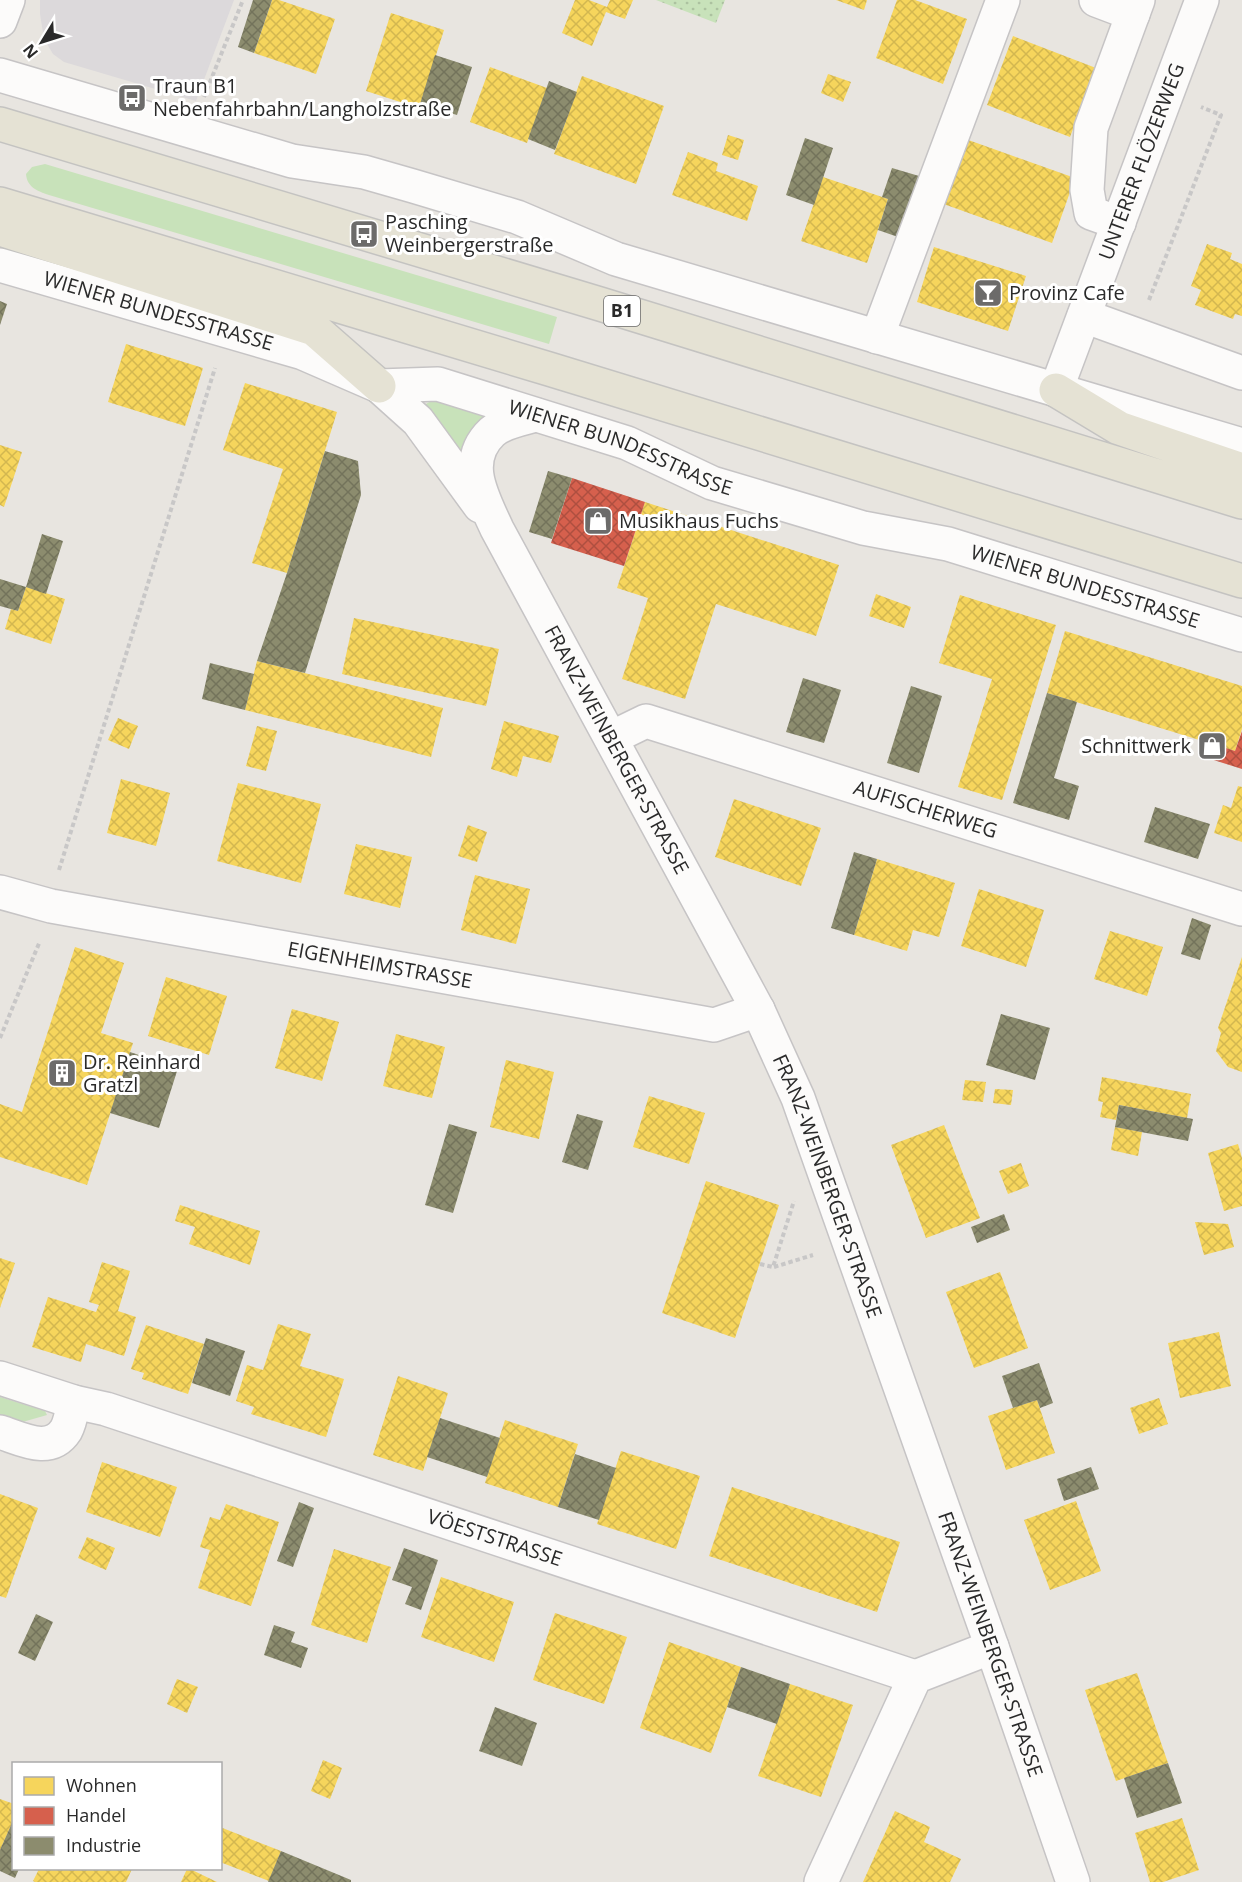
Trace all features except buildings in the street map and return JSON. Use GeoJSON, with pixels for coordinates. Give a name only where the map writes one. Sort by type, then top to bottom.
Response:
{"type":"FeatureCollection","features":[{"type":"Feature","properties":{"kind":"main road","name":"B1"},"geometry":{"type":"LineString","coordinates":[[0,124],[600,304],[1242,502]]}},
{"type":"Feature","properties":{"kind":"main road"},"geometry":{"type":"LineString","coordinates":[[0,204],[1242,581]]}},
{"type":"Feature","properties":{"kind":"main road"},"geometry":{"type":"LineString","coordinates":[[0,229],[314,329],[379,386]]}},
{"type":"Feature","properties":{"kind":"main road"},"geometry":{"type":"LineString","coordinates":[[1056,390],[1119,428],[1242,470]]}},
{"type":"Feature","properties":{"kind":"street"},"geometry":{"type":"LineString","coordinates":[[0,21],[8,0]]}},
{"type":"Feature","properties":{"kind":"street"},"geometry":{"type":"LineString","coordinates":[[877,337],[1003,0]]}},
{"type":"Feature","properties":{"kind":"street"},"geometry":{"type":"LineString","coordinates":[[1096,0],[1135,7],[1091,128],[1087,190],[1091,213],[1119,223]]}},
{"type":"Feature","properties":{"kind":"street","name":"UNTERER FLÖZERWEG"},"geometry":{"type":"LineString","coordinates":[[1056,390],[1202,0]]}},
{"type":"Feature","properties":{"kind":"street"},"geometry":{"type":"LineString","coordinates":[[0,75],[292,161],[364,172],[413,186],[517,217],[616,259],[1242,445]]}},
{"type":"Feature","properties":{"kind":"street","name":"WIENER BUNDESSTRASSE"},"geometry":{"type":"LineString","coordinates":[[0,266],[303,353],[379,386],[438,384],[627,443],[712,483],[863,528],[948,544],[1242,634]]}},
{"type":"Feature","properties":{"kind":"street"},"geometry":{"type":"LineString","coordinates":[[1084,316],[1242,373]]}},
{"type":"Feature","properties":{"kind":"street","name":"FRANZ-WEINBERGER-STRASSE"},"geometry":{"type":"LineString","coordinates":[[379,386],[418,421],[496,529]]}},
{"type":"Feature","properties":{"kind":"street","name":"FRANZ-WEINBERGER-STRASSE"},"geometry":{"type":"LineString","coordinates":[[536,415],[509,423],[492,432],[479,451],[476,470],[479,487],[496,529],[758,1010],[798,1098],[1073,1882]]}},
{"type":"Feature","properties":{"kind":"street","name":"AUFISCHERWEG"},"geometry":{"type":"LineString","coordinates":[[611,738],[646,721],[1242,909]]}},
{"type":"Feature","properties":{"kind":"street","name":"EIGENHEIMSTRASSE"},"geometry":{"type":"LineString","coordinates":[[0,892],[51,906],[714,1025],[758,1010]]}},
{"type":"Feature","properties":{"kind":"street","name":"VÖESTSTRASSE"},"geometry":{"type":"LineString","coordinates":[[0,1378],[74,1402],[106,1409],[915,1677]]}},
{"type":"Feature","properties":{"kind":"street"},"geometry":{"type":"LineString","coordinates":[[0,1432],[42,1445],[57,1441],[67,1429],[74,1402]]}},
{"type":"Feature","properties":{"kind":"street"},"geometry":{"type":"LineString","coordinates":[[821,1882],[915,1677],[992,1647]]}},
{"type":"Feature","properties":{"kind":"path"},"geometry":{"type":"LineString","coordinates":[[203,98],[243,0]]}},
{"type":"Feature","properties":{"kind":"path"},"geometry":{"type":"LineString","coordinates":[[1136,334],[1221,115],[1192,104]]}},
{"type":"Feature","properties":{"kind":"path"},"geometry":{"type":"LineString","coordinates":[[0,1038],[46,927],[56,880],[216,366]]}},
{"type":"Feature","properties":{"kind":"path"},"geometry":{"type":"LineString","coordinates":[[773,1268],[794,1200]]}},
{"type":"Feature","properties":{"kind":"path"},"geometry":{"type":"LineString","coordinates":[[760,1263],[773,1268],[818,1253]]}},
{"type":"Feature","properties":{"kind":"shaded area"},"geometry":{"type":"Polygon","coordinates":[[[40,0],[234,0],[196,101],[64,62],[53,54],[44,39],[40,0]]]}},
{"type":"Feature","properties":{"kind":"green space"},"geometry":{"type":"Polygon","coordinates":[[[656,0],[725,0],[716,23],[656,0]]]}},
{"type":"Feature","properties":{"kind":"green space"},"geometry":{"type":"Polygon","coordinates":[[[45,164],[557,317],[549,344],[45,193],[37,190],[28,182],[26,174],[32,167],[45,164]]]}},
{"type":"Feature","properties":{"kind":"green space"},"geometry":{"type":"Polygon","coordinates":[[[436,398],[497,414],[463,457],[424,411],[426,404],[436,398]]]}},
{"type":"Feature","properties":{"kind":"green space"},"geometry":{"type":"Polygon","coordinates":[[[0,1397],[45,1411],[47,1415],[19,1423],[0,1417],[0,1397]]]}},
{"type":"Feature","properties":{"kind":"place","name":"Traun B1 Nebenfahrbahn/Langholzstraße"},"geometry":{"type":"Point","coordinates":[132,98]}},
{"type":"Feature","properties":{"kind":"place","name":"Pasching Weinbergerstraße"},"geometry":{"type":"Point","coordinates":[364,234]}},
{"type":"Feature","properties":{"kind":"place","name":"Provinz Cafe"},"geometry":{"type":"Point","coordinates":[988,293]}},
{"type":"Feature","properties":{"kind":"place","name":"Musikhaus Fuchs"},"geometry":{"type":"Point","coordinates":[598,521]}},
{"type":"Feature","properties":{"kind":"place","name":"Schnittwerk"},"geometry":{"type":"Point","coordinates":[1212,746]}},
{"type":"Feature","properties":{"kind":"place","name":"Dr. Reinhard Gratzl"},"geometry":{"type":"Point","coordinates":[62,1073]}}]}
